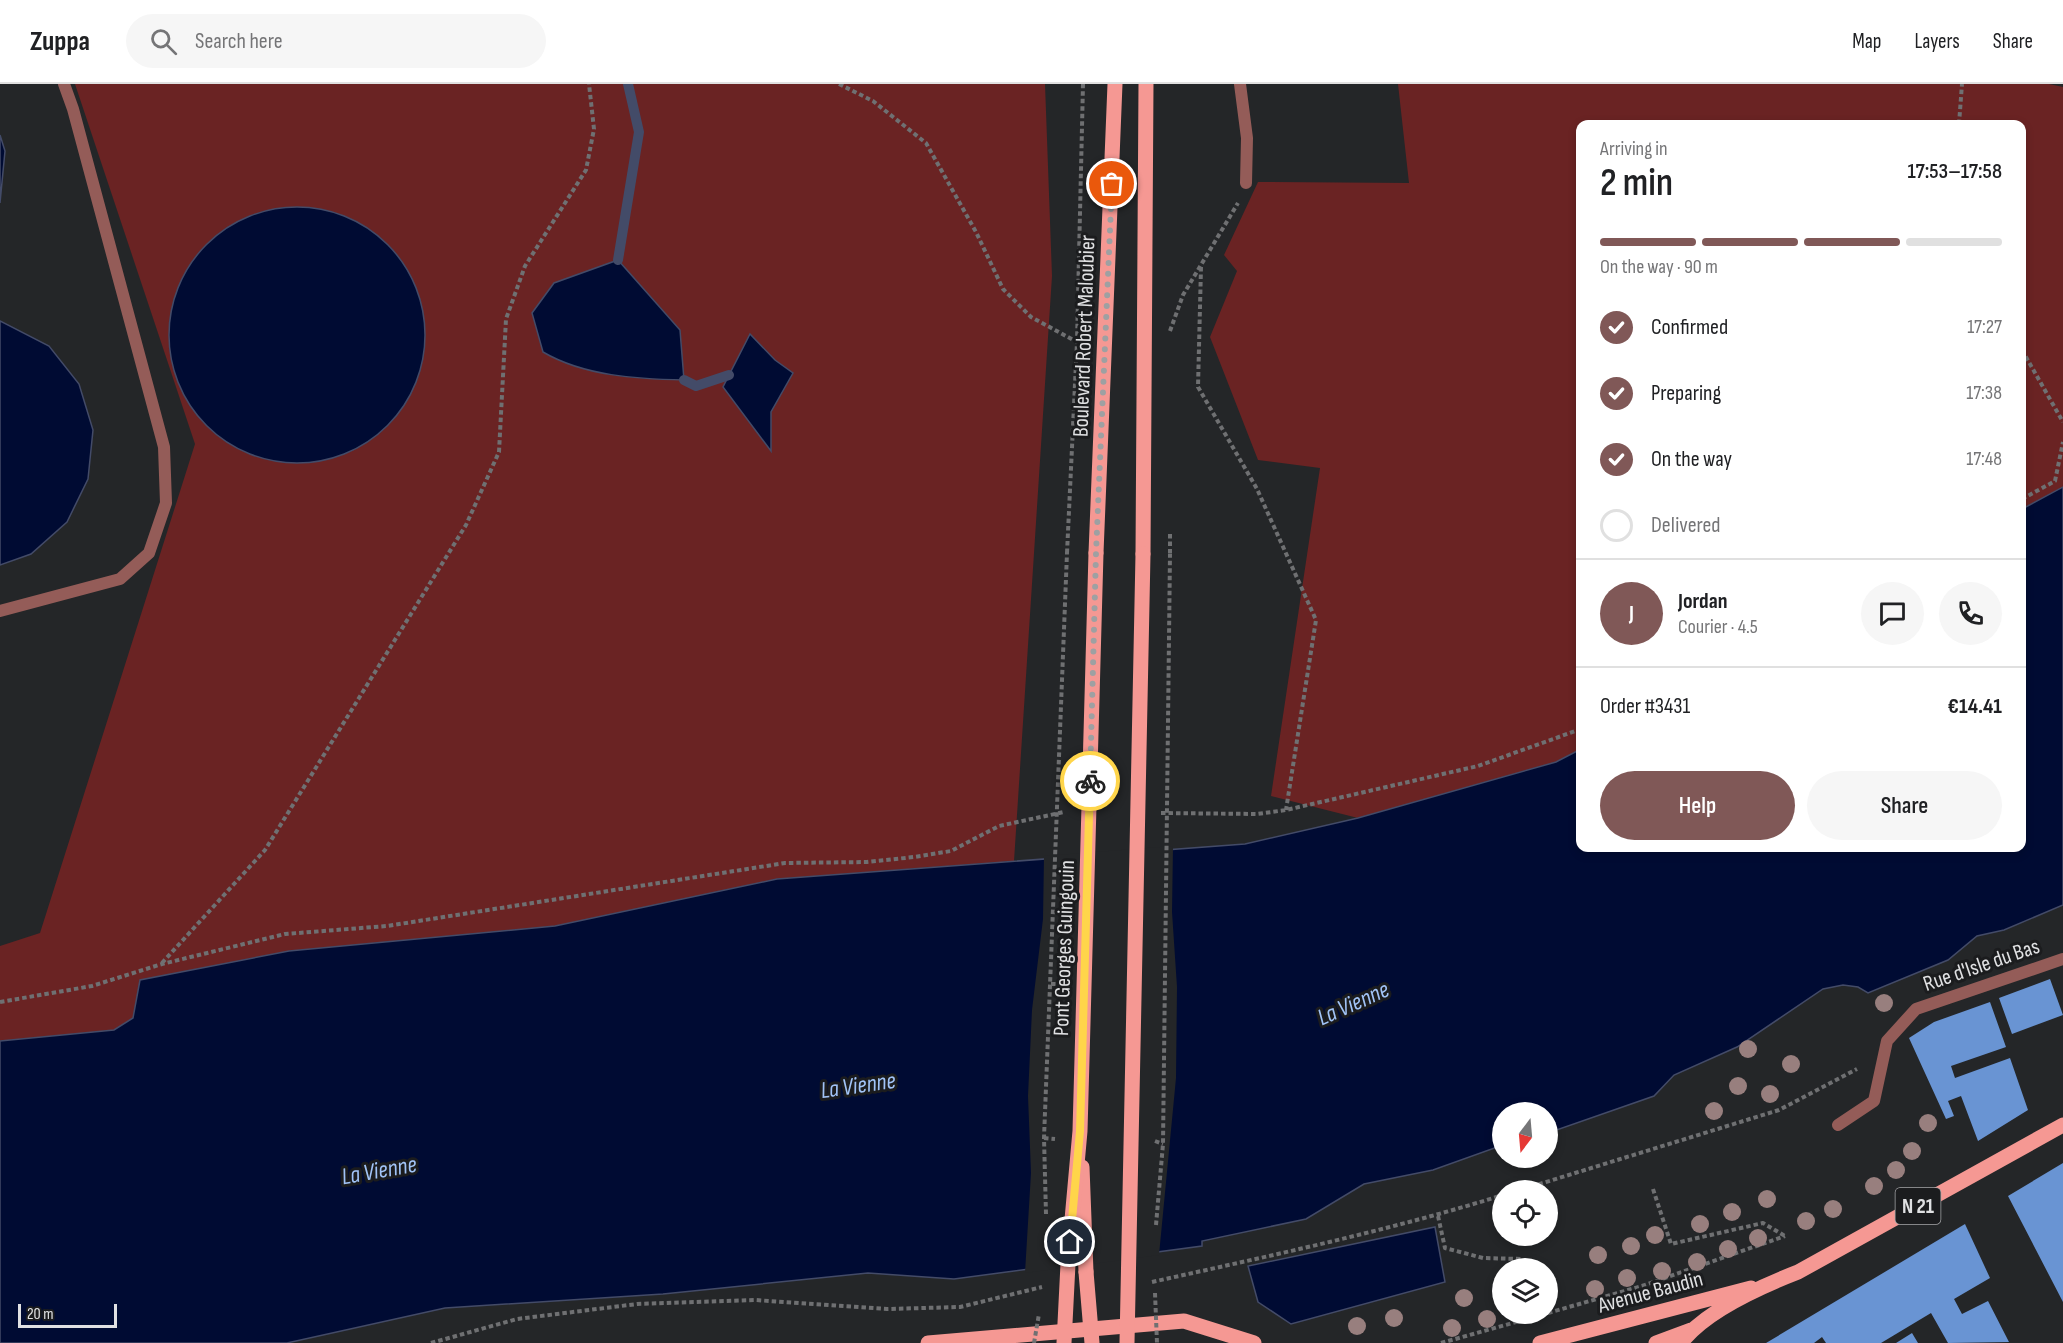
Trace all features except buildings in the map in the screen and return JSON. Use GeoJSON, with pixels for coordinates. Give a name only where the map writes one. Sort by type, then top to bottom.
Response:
{"type":"FeatureCollection","features":[{"type":"Feature","properties":{"kind":"main road","name":"Boulevard Robert Maloubier"},"geometry":{"type":"LineString","coordinates":[[1096,553],[1115,84]]}},
{"type":"Feature","properties":{"kind":"main road"},"geometry":{"type":"LineString","coordinates":[[1127,1343],[1143,554],[1146,84]]}},
{"type":"Feature","properties":{"kind":"main road","name":"Pont Georges Guingouin"},"geometry":{"type":"LineString","coordinates":[[1064,1343],[1068,1264],[1080,1131],[1096,553]]}},
{"type":"Feature","properties":{"kind":"main road","name":"N 21"},"geometry":{"type":"LineString","coordinates":[[1656,1343],[1686,1337],[1771,1283],[1840,1249],[2063,1125]]}},
{"type":"Feature","properties":{"kind":"main road"},"geometry":{"type":"LineString","coordinates":[[1080,1131],[1085,1262],[1092,1343]]}},
{"type":"Feature","properties":{"kind":"main road","name":"Avenue Baudin"},"geometry":{"type":"LineString","coordinates":[[1540,1343],[1771,1283]]}},
{"type":"Feature","properties":{"kind":"main road"},"geometry":{"type":"LineString","coordinates":[[928,1343],[1184,1321],[1254,1343]]}},
{"type":"Feature","properties":{"kind":"lane"},"geometry":{"type":"LineString","coordinates":[[0,611],[120,579],[149,553],[166,503],[164,447],[74,109],[64,84]]}},
{"type":"Feature","properties":{"kind":"lane"},"geometry":{"type":"LineString","coordinates":[[1240,84],[1247,138],[1246,183]]}},
{"type":"Feature","properties":{"kind":"lane","name":"Rue d'Isle du Bas"},"geometry":{"type":"LineString","coordinates":[[1838,1125],[1874,1101],[1887,1041],[1916,1009],[2063,959]]}},
{"type":"Feature","properties":{"kind":"path"},"geometry":{"type":"LineString","coordinates":[[162,964],[265,850],[466,525],[499,452],[506,319],[525,266],[586,170],[594,129],[589,84]]}},
{"type":"Feature","properties":{"kind":"path"},"geometry":{"type":"LineString","coordinates":[[839,84],[873,101],[926,143],[976,232],[1003,289],[1031,317],[1077,342]]}},
{"type":"Feature","properties":{"kind":"path"},"geometry":{"type":"LineString","coordinates":[[1046,1220],[1044,1137],[1077,342],[1083,84]]}},
{"type":"Feature","properties":{"kind":"path"},"geometry":{"type":"LineString","coordinates":[[1959,120],[1962,84]]}},
{"type":"Feature","properties":{"kind":"path"},"geometry":{"type":"LineString","coordinates":[[1169,335],[1183,295],[1231,219],[1246,183]]}},
{"type":"Feature","properties":{"kind":"path"},"geometry":{"type":"LineString","coordinates":[[1201,267],[1198,387],[1257,489],[1316,620],[1286,810]]}},
{"type":"Feature","properties":{"kind":"path"},"geometry":{"type":"LineString","coordinates":[[2026,357],[2063,422]]}},
{"type":"Feature","properties":{"kind":"path"},"geometry":{"type":"LineString","coordinates":[[2055,481],[2063,442]]}},
{"type":"Feature","properties":{"kind":"path"},"geometry":{"type":"LineString","coordinates":[[2026,497],[2063,476]]}},
{"type":"Feature","properties":{"kind":"path"},"geometry":{"type":"LineString","coordinates":[[1156,1235],[1163,1144],[1170,531]]}},
{"type":"Feature","properties":{"kind":"path"},"geometry":{"type":"LineString","coordinates":[[1159,813],[1257,814],[1286,810],[1478,766],[1576,731]]}},
{"type":"Feature","properties":{"kind":"path"},"geometry":{"type":"LineString","coordinates":[[0,1002],[92,986],[162,964],[285,934],[387,926],[785,863],[867,862],[951,851],[999,826],[1071,811]]}},
{"type":"Feature","properties":{"kind":"path"},"geometry":{"type":"LineString","coordinates":[[1051,984],[1060,985]]}},
{"type":"Feature","properties":{"kind":"path"},"geometry":{"type":"LineString","coordinates":[[1553,1180],[1779,1110],[1884,1054]]}},
{"type":"Feature","properties":{"kind":"path"},"geometry":{"type":"LineString","coordinates":[[1044,1137],[1055,1137]]}},
{"type":"Feature","properties":{"kind":"path"},"geometry":{"type":"LineString","coordinates":[[1558,1310],[1642,1286],[1785,1236],[1763,1224],[1671,1244],[1653,1188]]}},
{"type":"Feature","properties":{"kind":"path"},"geometry":{"type":"LineString","coordinates":[[1148,1283],[1438,1216],[1492,1199]]}},
{"type":"Feature","properties":{"kind":"path"},"geometry":{"type":"LineString","coordinates":[[1438,1216],[1445,1248],[1492,1258]]}},
{"type":"Feature","properties":{"kind":"path"},"geometry":{"type":"LineString","coordinates":[[431,1343],[517,1319],[637,1304],[755,1300],[887,1309],[960,1308],[1045,1288],[1045,1279]]}},
{"type":"Feature","properties":{"kind":"path"},"geometry":{"type":"LineString","coordinates":[[1154,1279],[1157,1343]]}},
{"type":"Feature","properties":{"kind":"path"},"geometry":{"type":"LineString","coordinates":[[1034,1343],[1039,1311]]}},
{"type":"Feature","properties":{"kind":"path"},"geometry":{"type":"LineString","coordinates":[[1441,1343],[1508,1324]]}},
{"type":"Feature","properties":{"kind":"shaded area"},"geometry":{"type":"Polygon","coordinates":[[[75,84],[1045,84],[1052,276],[1014,861],[777,879],[555,926],[140,980],[133,1018],[114,1030],[0,1041],[0,946],[40,933],[195,444],[75,84]]]}},
{"type":"Feature","properties":{"kind":"shaded area"},"geometry":{"type":"Polygon","coordinates":[[[1398,84],[2049,84],[2063,87],[2063,487],[2026,507],[2026,120],[1576,120],[1576,752],[1556,762],[1358,818],[1271,796],[1320,468],[1258,460],[1210,337],[1237,271],[1224,255],[1258,182],[1409,183],[1398,84]]]}},
{"type":"Feature","properties":{"kind":"water"},"geometry":{"type":"Polygon","coordinates":[[[0,135],[5,151],[0,203],[0,135]]]}},
{"type":"Feature","properties":{"kind":"water"},"geometry":{"type":"Polygon","coordinates":[[[297,207],[334,213],[357,222],[378,236],[396,254],[415,286],[422,310],[425,335],[419,372],[410,395],[396,416],[378,434],[346,453],[322,460],[297,463],[260,457],[237,448],[216,434],[198,416],[179,384],[172,360],[169,335],[175,298],[184,275],[198,254],[216,236],[248,217],[272,210],[297,207]]]}},
{"type":"Feature","properties":{"kind":"water"},"geometry":{"type":"Polygon","coordinates":[[[618,260],[680,330],[684,380],[611,375],[576,366],[543,352],[532,313],[554,283],[618,260]]]}},
{"type":"Feature","properties":{"kind":"water"},"geometry":{"type":"Polygon","coordinates":[[[0,321],[49,346],[79,384],[93,430],[88,479],[67,522],[31,554],[0,565],[0,321]]]}},
{"type":"Feature","properties":{"kind":"water"},"geometry":{"type":"Polygon","coordinates":[[[750,334],[775,360],[793,373],[771,412],[771,451],[723,387],[750,334]]]}},
{"type":"Feature","properties":{"kind":"water","name":"La Vienne"},"geometry":{"type":"Polygon","coordinates":[[[2063,487],[2063,905],[2004,930],[1977,936],[1948,960],[1868,993],[1858,987],[1843,985],[1823,989],[1737,1047],[1674,1075],[1654,1096],[1558,1130],[1558,1102],[1492,1102],[1492,1149],[1433,1170],[1364,1184],[1306,1219],[1202,1241],[1202,1246],[954,1279],[868,1273],[663,1294],[445,1308],[287,1343],[0,1343],[0,1041],[114,1030],[133,1018],[140,980],[289,951],[555,926],[777,879],[1245,844],[1358,818],[1556,762],[1576,752],[1576,852],[2026,852],[2026,507],[2063,487]]]}},
{"type":"Feature","properties":{"kind":"water"},"geometry":{"type":"Polygon","coordinates":[[[1435,1227],[1445,1282],[1291,1324],[1258,1302],[1248,1266],[1435,1227]]]}},
{"type":"Feature","properties":{"kind":"pier"},"geometry":{"type":"Polygon","coordinates":[[[1173,846],[1172,912],[1177,987],[1176,1078],[1159,1255],[1025,1273],[1031,1173],[1028,1096],[1032,1010],[1043,919],[1044,856],[1173,846]]]}},
{"type":"Feature","properties":{"kind":"waterway"},"geometry":{"type":"LineString","coordinates":[[618,260],[639,132],[628,84]]}},
{"type":"Feature","properties":{"kind":"waterway"},"geometry":{"type":"LineString","coordinates":[[684,380],[696,386],[729,375]]}},
{"type":"Feature","properties":{"kind":"way so far"},"geometry":{"type":"LineString","coordinates":[[1090,781],[1096,553],[1112,184]]}},
{"type":"Feature","properties":{"kind":"route"},"geometry":{"type":"LineString","coordinates":[[1070,1242],[1080,1131],[1090,781]]}}]}
